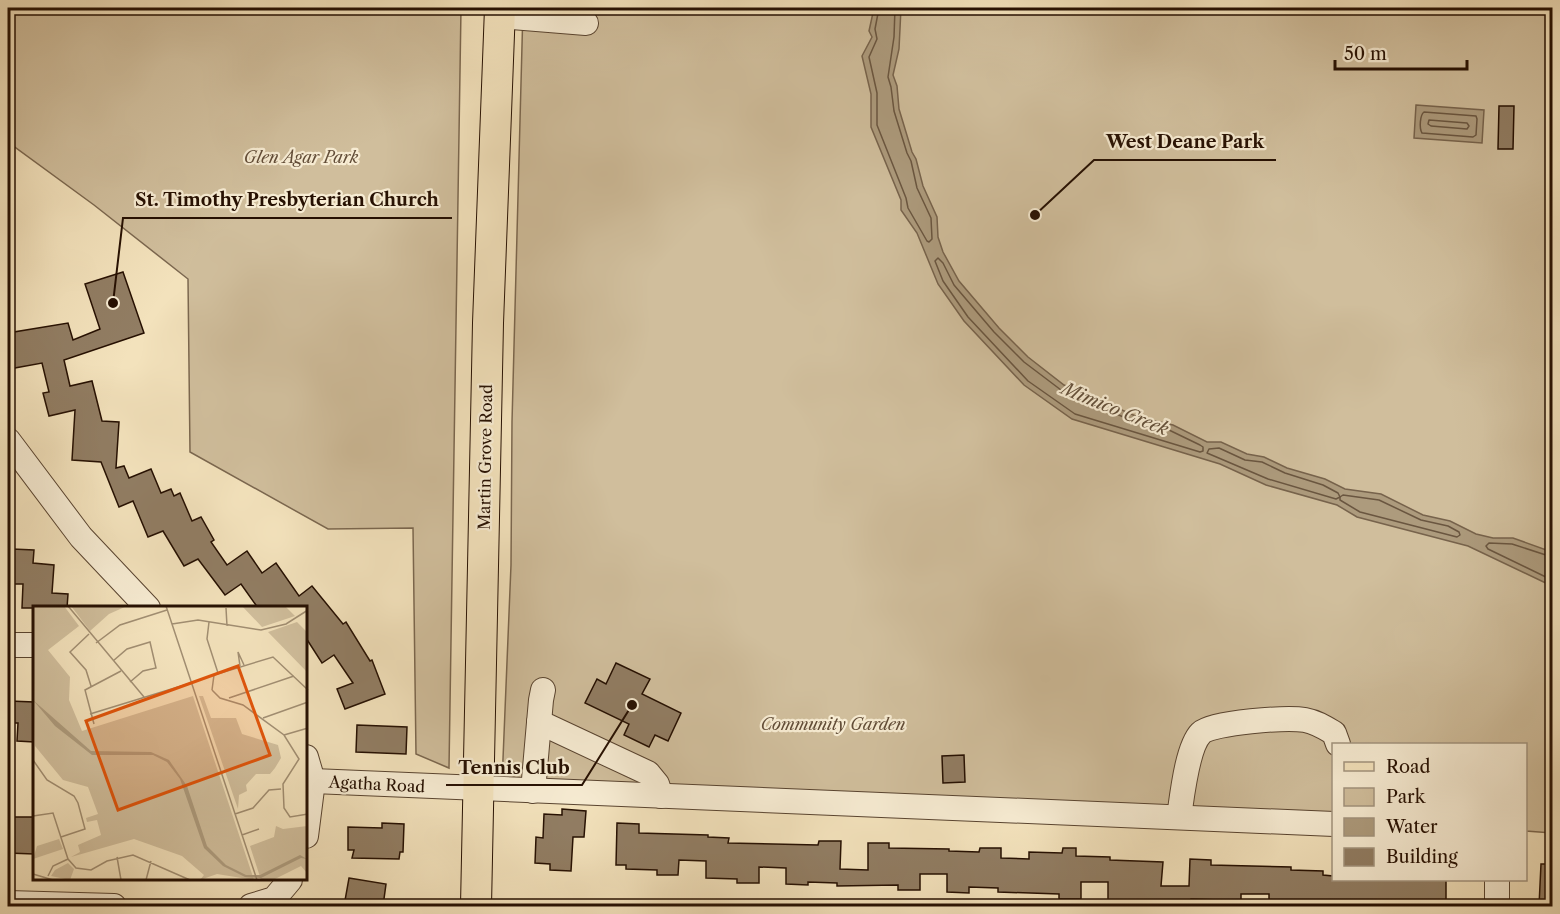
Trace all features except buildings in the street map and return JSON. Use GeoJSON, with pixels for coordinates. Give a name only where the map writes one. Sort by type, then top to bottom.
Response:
{"type":"FeatureCollection","features":[{"type":"Feature","properties":{"kind":"main road","name":"Martin Grove Road"},"geometry":{"type":"LineString","coordinates":[[476,906],[488,323],[500,12]]}},
{"type":"Feature","properties":{"kind":"street"},"geometry":{"type":"LineString","coordinates":[[500,12],[586,23]]}},
{"type":"Feature","properties":{"kind":"street"},"geometry":{"type":"LineString","coordinates":[[8,440],[81,537],[146,606]]}},
{"type":"Feature","properties":{"kind":"street"},"geometry":{"type":"LineString","coordinates":[[8,645],[33,645]]}},
{"type":"Feature","properties":{"kind":"street"},"geometry":{"type":"LineString","coordinates":[[533,791],[543,690]]}},
{"type":"Feature","properties":{"kind":"street"},"geometry":{"type":"LineString","coordinates":[[1179,817],[1190,758],[1199,737],[1212,727],[1230,723],[1302,720],[1318,724],[1334,733],[1338,743]]}},
{"type":"Feature","properties":{"kind":"street"},"geometry":{"type":"LineString","coordinates":[[539,722],[648,772],[657,784],[661,796]]}},
{"type":"Feature","properties":{"kind":"street"},"geometry":{"type":"LineString","coordinates":[[308,764],[313,781],[308,820]]}},
{"type":"Feature","properties":{"kind":"street","name":"Agatha Road"},"geometry":{"type":"LineString","coordinates":[[313,781],[1332,824]]}},
{"type":"Feature","properties":{"kind":"street"},"geometry":{"type":"LineString","coordinates":[[251,906],[274,899],[289,881]]}},
{"type":"Feature","properties":{"kind":"street"},"geometry":{"type":"LineString","coordinates":[[1497,881],[1497,906]]}},
{"type":"Feature","properties":{"kind":"street"},"geometry":{"type":"LineString","coordinates":[[8,903],[114,906]]}},
{"type":"Feature","properties":{"kind":"green space","name":"Glen Agar Park"},"geometry":{"type":"Polygon","coordinates":[[[8,8],[461,8],[449,768],[416,754],[413,528],[328,529],[190,452],[188,279],[94,205],[8,142],[8,8]]]}},
{"type":"Feature","properties":{"kind":"green space","name":"Community Garden"},"geometry":{"type":"Polygon","coordinates":[[[523,8],[1552,8],[1552,833],[1527,831],[1527,743],[1332,743],[1332,820],[502,783],[511,565],[512,422],[523,8]]]}},
{"type":"Feature","properties":{"kind":"water","name":"Mimico Creek"},"geometry":{"type":"Polygon","coordinates":[[[874,8],[901,8],[899,49],[893,75],[897,86],[899,109],[912,152],[923,186],[937,217],[938,237],[943,252],[959,281],[999,328],[1028,357],[1064,385],[1138,417],[1173,425],[1207,442],[1221,442],[1247,454],[1264,457],[1287,468],[1325,479],[1345,489],[1381,494],[1423,515],[1450,521],[1476,534],[1493,538],[1513,538],[1552,552],[1552,586],[1468,546],[1357,517],[1337,505],[1266,485],[1220,464],[1072,419],[1024,385],[964,321],[938,284],[917,233],[901,210],[901,200],[871,127],[871,94],[862,56],[872,37],[869,31],[874,8]]]}},
{"type":"Feature","properties":{"kind":"water"},"geometry":{"type":"Polygon","coordinates":[[[1416,105],[1484,110],[1482,143],[1414,138],[1416,105]]]}},
{"type":"Feature","properties":{"kind":"place","name":"West Deane Park"},"geometry":{"type":"Point","coordinates":[1035,215]}},
{"type":"Feature","properties":{"kind":"place","name":"St. Timothy Presbyterian Church"},"geometry":{"type":"Point","coordinates":[113,303]}},
{"type":"Feature","properties":{"kind":"place","name":"Tennis Club"},"geometry":{"type":"Point","coordinates":[632,705]}}]}
